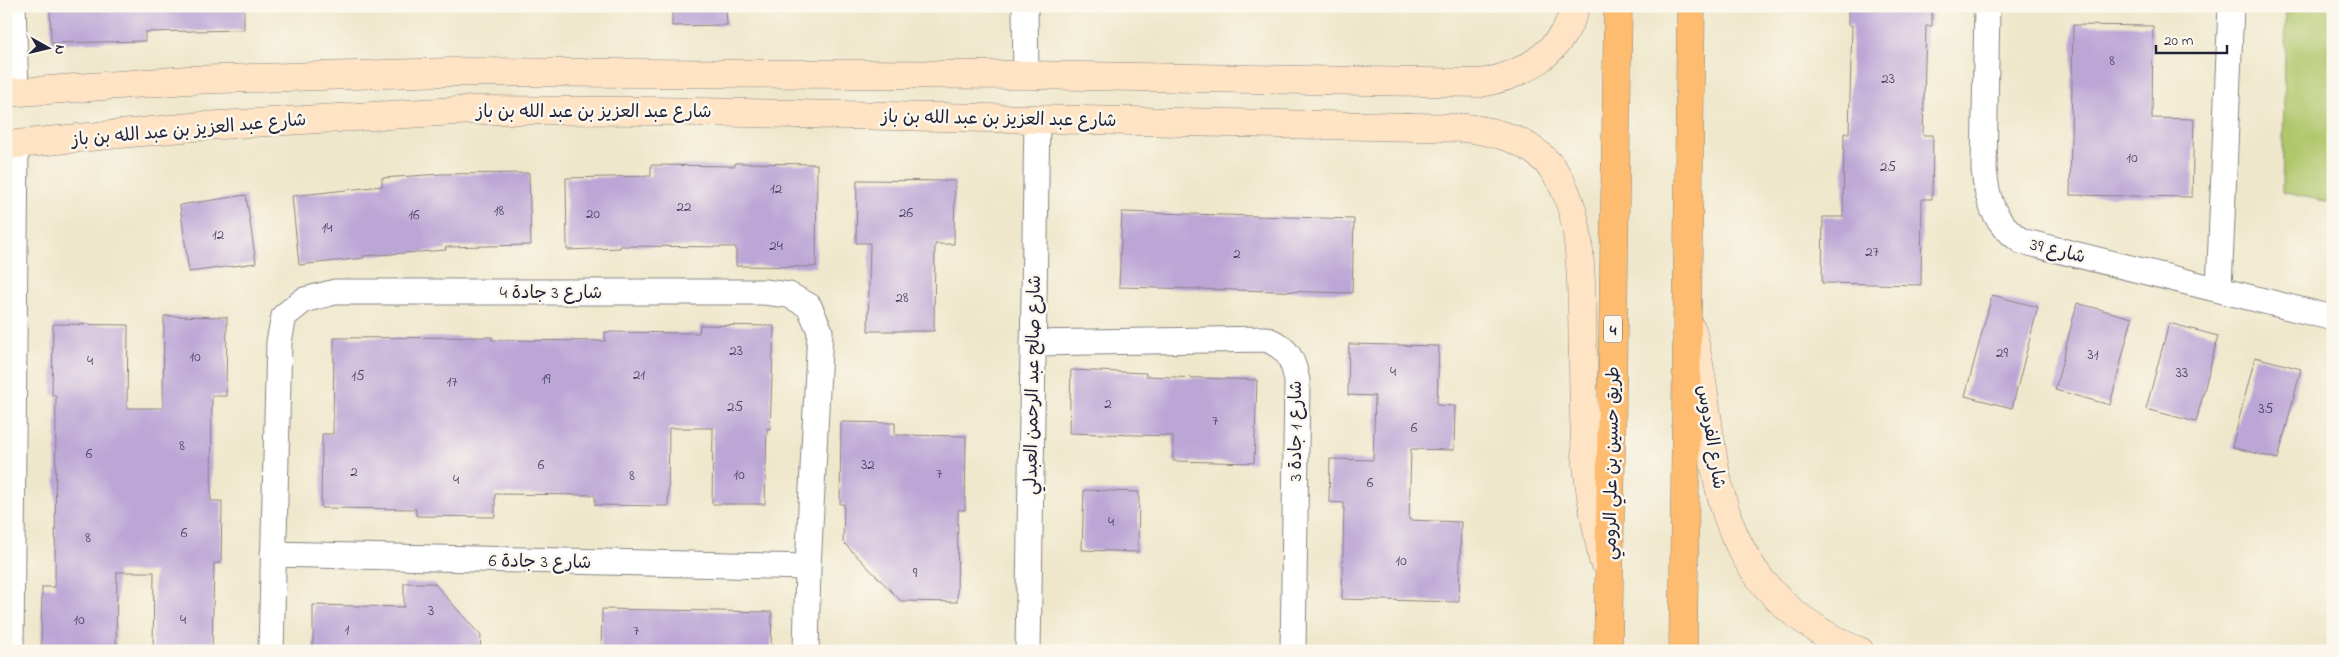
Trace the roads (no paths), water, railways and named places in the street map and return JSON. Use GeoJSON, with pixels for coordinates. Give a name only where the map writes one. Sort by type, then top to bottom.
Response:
{"type":"FeatureCollection","features":[{"type":"Feature","properties":{"kind":"highway","name":"طريق حسين بن علي الرومي"},"geometry":{"type":"LineString","coordinates":[[1608,651],[1618,6]]}},
{"type":"Feature","properties":{"kind":"highway"},"geometry":{"type":"LineString","coordinates":[[1683,651],[1691,6]]}},
{"type":"Feature","properties":{"kind":"street"},"geometry":{"type":"LineString","coordinates":[[13,6],[11,92],[188,80],[450,72],[595,71],[1026,74],[1481,83],[1516,74],[1546,54],[1563,33],[1576,6]]}},
{"type":"Feature","properties":{"kind":"street"},"geometry":{"type":"LineString","coordinates":[[1025,6],[1026,74]]}},
{"type":"Feature","properties":{"kind":"street","name":"شارع 39"},"geometry":{"type":"LineString","coordinates":[[1988,6],[1984,169],[1986,193],[1995,215],[2007,231],[2021,241],[2333,318]]}},
{"type":"Feature","properties":{"kind":"street"},"geometry":{"type":"LineString","coordinates":[[2219,289],[2230,6]]}},
{"type":"Feature","properties":{"kind":"street"},"geometry":{"type":"LineString","coordinates":[[474,110],[472,96],[477,86],[487,82],[575,82],[595,71]]}},
{"type":"Feature","properties":{"kind":"street"},"geometry":{"type":"LineString","coordinates":[[304,120],[329,107],[433,96],[446,91],[450,83],[450,72]]}},
{"type":"Feature","properties":{"kind":"street","name":"شارع عبد العزيز بن عبد الله بن باز"},"geometry":{"type":"LineString","coordinates":[[11,145],[203,126],[474,110],[652,111],[1465,128],[1513,137],[1533,149],[1551,166],[1561,182],[1568,200],[1577,234],[1581,271],[1585,443],[1599,541],[1609,589]]}},
{"type":"Feature","properties":{"kind":"street","name":"شارع صالح عبد الرحمن العبدلي"},"geometry":{"type":"LineString","coordinates":[[1028,651],[1036,119]]}},
{"type":"Feature","properties":{"kind":"street"},"geometry":{"type":"LineString","coordinates":[[11,145],[11,651]]}},
{"type":"Feature","properties":{"kind":"street","name":"شارع 3 جادة 4"},"geometry":{"type":"LineString","coordinates":[[271,651],[279,342],[284,316],[304,300],[335,292],[764,292],[789,295],[809,306],[820,331],[808,567],[806,651]]}},
{"type":"Feature","properties":{"kind":"street","name":"شارع الفردوس"},"geometry":{"type":"LineString","coordinates":[[1688,312],[1701,369],[1712,458],[1718,487],[1738,544],[1768,588],[1786,606],[1829,637],[1860,651]]}},
{"type":"Feature","properties":{"kind":"street","name":"شارع 1 جادة 3"},"geometry":{"type":"LineString","coordinates":[[1033,343],[1266,339],[1278,344],[1293,360],[1297,381],[1293,651]]}},
{"type":"Feature","properties":{"kind":"street","name":"شارع 3 جادة 6"},"geometry":{"type":"LineString","coordinates":[[273,554],[808,567]]}}]}
